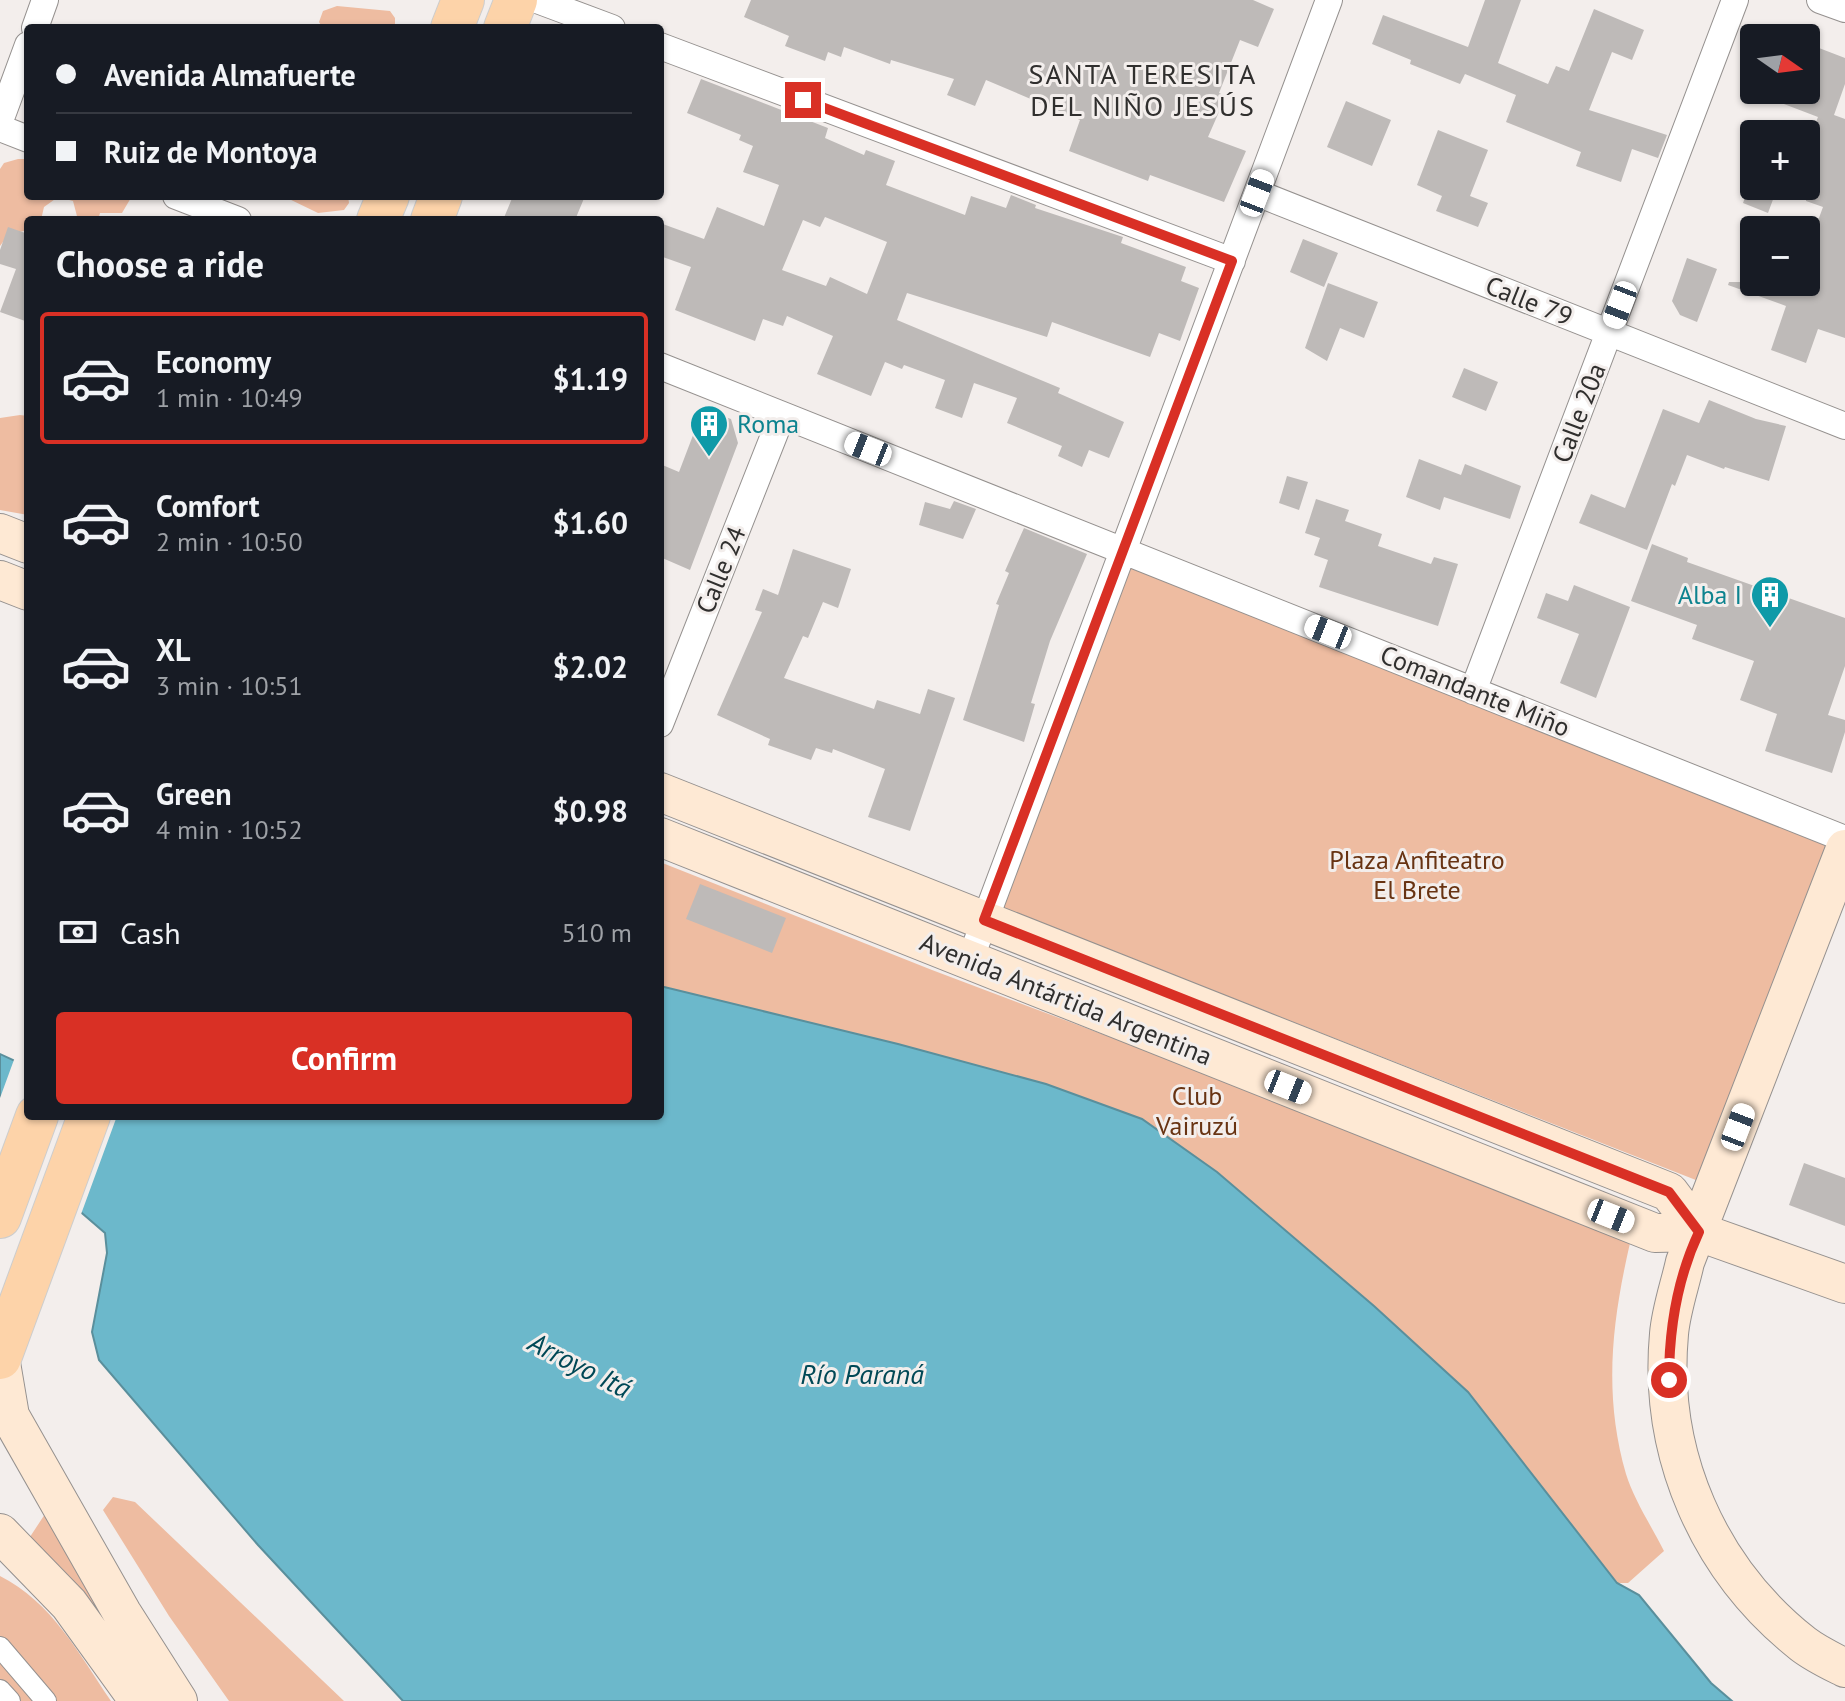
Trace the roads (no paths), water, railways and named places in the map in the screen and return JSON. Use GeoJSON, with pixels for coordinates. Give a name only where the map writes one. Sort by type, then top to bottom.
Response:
{"type":"FeatureCollection","features":[{"type":"Feature","properties":{"kind":"main road"},"geometry":{"type":"LineString","coordinates":[[454,24],[463,0]]}},
{"type":"Feature","properties":{"kind":"main road"},"geometry":{"type":"LineString","coordinates":[[507,24],[516,0]]}},
{"type":"Feature","properties":{"kind":"main road"},"geometry":{"type":"LineString","coordinates":[[0,533],[24,542]]}},
{"type":"Feature","properties":{"kind":"main road"},"geometry":{"type":"LineString","coordinates":[[0,580],[24,589]]}},
{"type":"Feature","properties":{"kind":"main road","name":"Avenida Antártida Argentina"},"geometry":{"type":"LineString","coordinates":[[664,794],[1669,1192],[1699,1232]]}},
{"type":"Feature","properties":{"kind":"main road","name":"Avenida Antártida Argentina"},"geometry":{"type":"LineString","coordinates":[[664,839],[1655,1233],[1699,1232],[1845,1284]]}},
{"type":"Feature","properties":{"kind":"main road"},"geometry":{"type":"LineString","coordinates":[[1845,849],[1685,1262],[1669,1332],[1668,1403],[1682,1474],[1710,1539],[1752,1597],[1804,1645],[1845,1668]]}},
{"type":"Feature","properties":{"kind":"main road"},"geometry":{"type":"LineString","coordinates":[[0,1217],[36,1120]]}},
{"type":"Feature","properties":{"kind":"main road"},"geometry":{"type":"LineString","coordinates":[[88,1120],[0,1357],[10,1416],[122,1613],[178,1701]]}},
{"type":"Feature","properties":{"kind":"main road"},"geometry":{"type":"LineString","coordinates":[[0,1533],[69,1604],[139,1701]]}},
{"type":"Feature","properties":{"kind":"street"},"geometry":{"type":"LineString","coordinates":[[36,24],[45,0]]}},
{"type":"Feature","properties":{"kind":"street"},"geometry":{"type":"LineString","coordinates":[[537,0],[601,24]]}},
{"type":"Feature","properties":{"kind":"street"},"geometry":{"type":"LineString","coordinates":[[970,960],[1329,0]]}},
{"type":"Feature","properties":{"kind":"street","name":"Calle 20a"},"geometry":{"type":"LineString","coordinates":[[1473,691],[1735,0]]}},
{"type":"Feature","properties":{"kind":"street"},"geometry":{"type":"LineString","coordinates":[[1820,0],[1845,9]]}},
{"type":"Feature","properties":{"kind":"street"},"geometry":{"type":"LineString","coordinates":[[664,48],[1232,261]]}},
{"type":"Feature","properties":{"kind":"street"},"geometry":{"type":"LineString","coordinates":[[0,121],[24,56]]}},
{"type":"Feature","properties":{"kind":"street"},"geometry":{"type":"LineString","coordinates":[[0,128],[24,137]]}},
{"type":"Feature","properties":{"kind":"street","name":"Calle 79"},"geometry":{"type":"LineString","coordinates":[[1257,193],[1845,426]]}},
{"type":"Feature","properties":{"kind":"street"},"geometry":{"type":"LineString","coordinates":[[186,200],[228,216]]}},
{"type":"Feature","properties":{"kind":"street","name":"Comandante Miño"},"geometry":{"type":"LineString","coordinates":[[664,368],[1845,839]]}},
{"type":"Feature","properties":{"kind":"street","name":"Calle 24"},"geometry":{"type":"LineString","coordinates":[[664,714],[782,415]]}},
{"type":"Feature","properties":{"kind":"street"},"geometry":{"type":"LineString","coordinates":[[0,1647],[46,1701]]}},
{"type":"Feature","properties":{"kind":"street"},"geometry":{"type":"LineString","coordinates":[[0,1690],[10,1701]]}},
{"type":"Feature","properties":{"kind":"water","name":"Río Paraná"},"geometry":{"type":"Polygon","coordinates":[[[664,987],[1046,1084],[1142,1119],[1217,1172],[1374,1306],[1468,1392],[1617,1583],[1639,1595],[1711,1683],[1732,1701],[403,1701],[258,1545],[99,1360],[92,1332],[107,1253],[105,1233],[76,1208],[0,1184],[0,1054],[24,1065],[24,1120],[664,1120],[664,987]]]}},
{"type":"Feature","properties":{"kind":"place","name":"Roma"},"geometry":{"type":"Point","coordinates":[709,458]}},
{"type":"Feature","properties":{"kind":"place","name":"Alba I"},"geometry":{"type":"Point","coordinates":[1770,629]}},
{"type":"Feature","properties":{"kind":"district","name":"SANTA TERESITA DEL NIÑO JESÚS"},"geometry":{"type":"Point","coordinates":[1143,90]}},
{"type":"Feature","properties":{"kind":"park label","name":"Plaza Anfiteatro El Brete"},"geometry":{"type":"Point","coordinates":[1417,875]}},
{"type":"Feature","properties":{"kind":"park label","name":"Club Vairuzú"},"geometry":{"type":"Point","coordinates":[1197,1111]}},
{"type":"Feature","properties":{"kind":"water label","name":"Arroyo Itá"},"geometry":{"type":"Point","coordinates":[580,1365]}}]}
